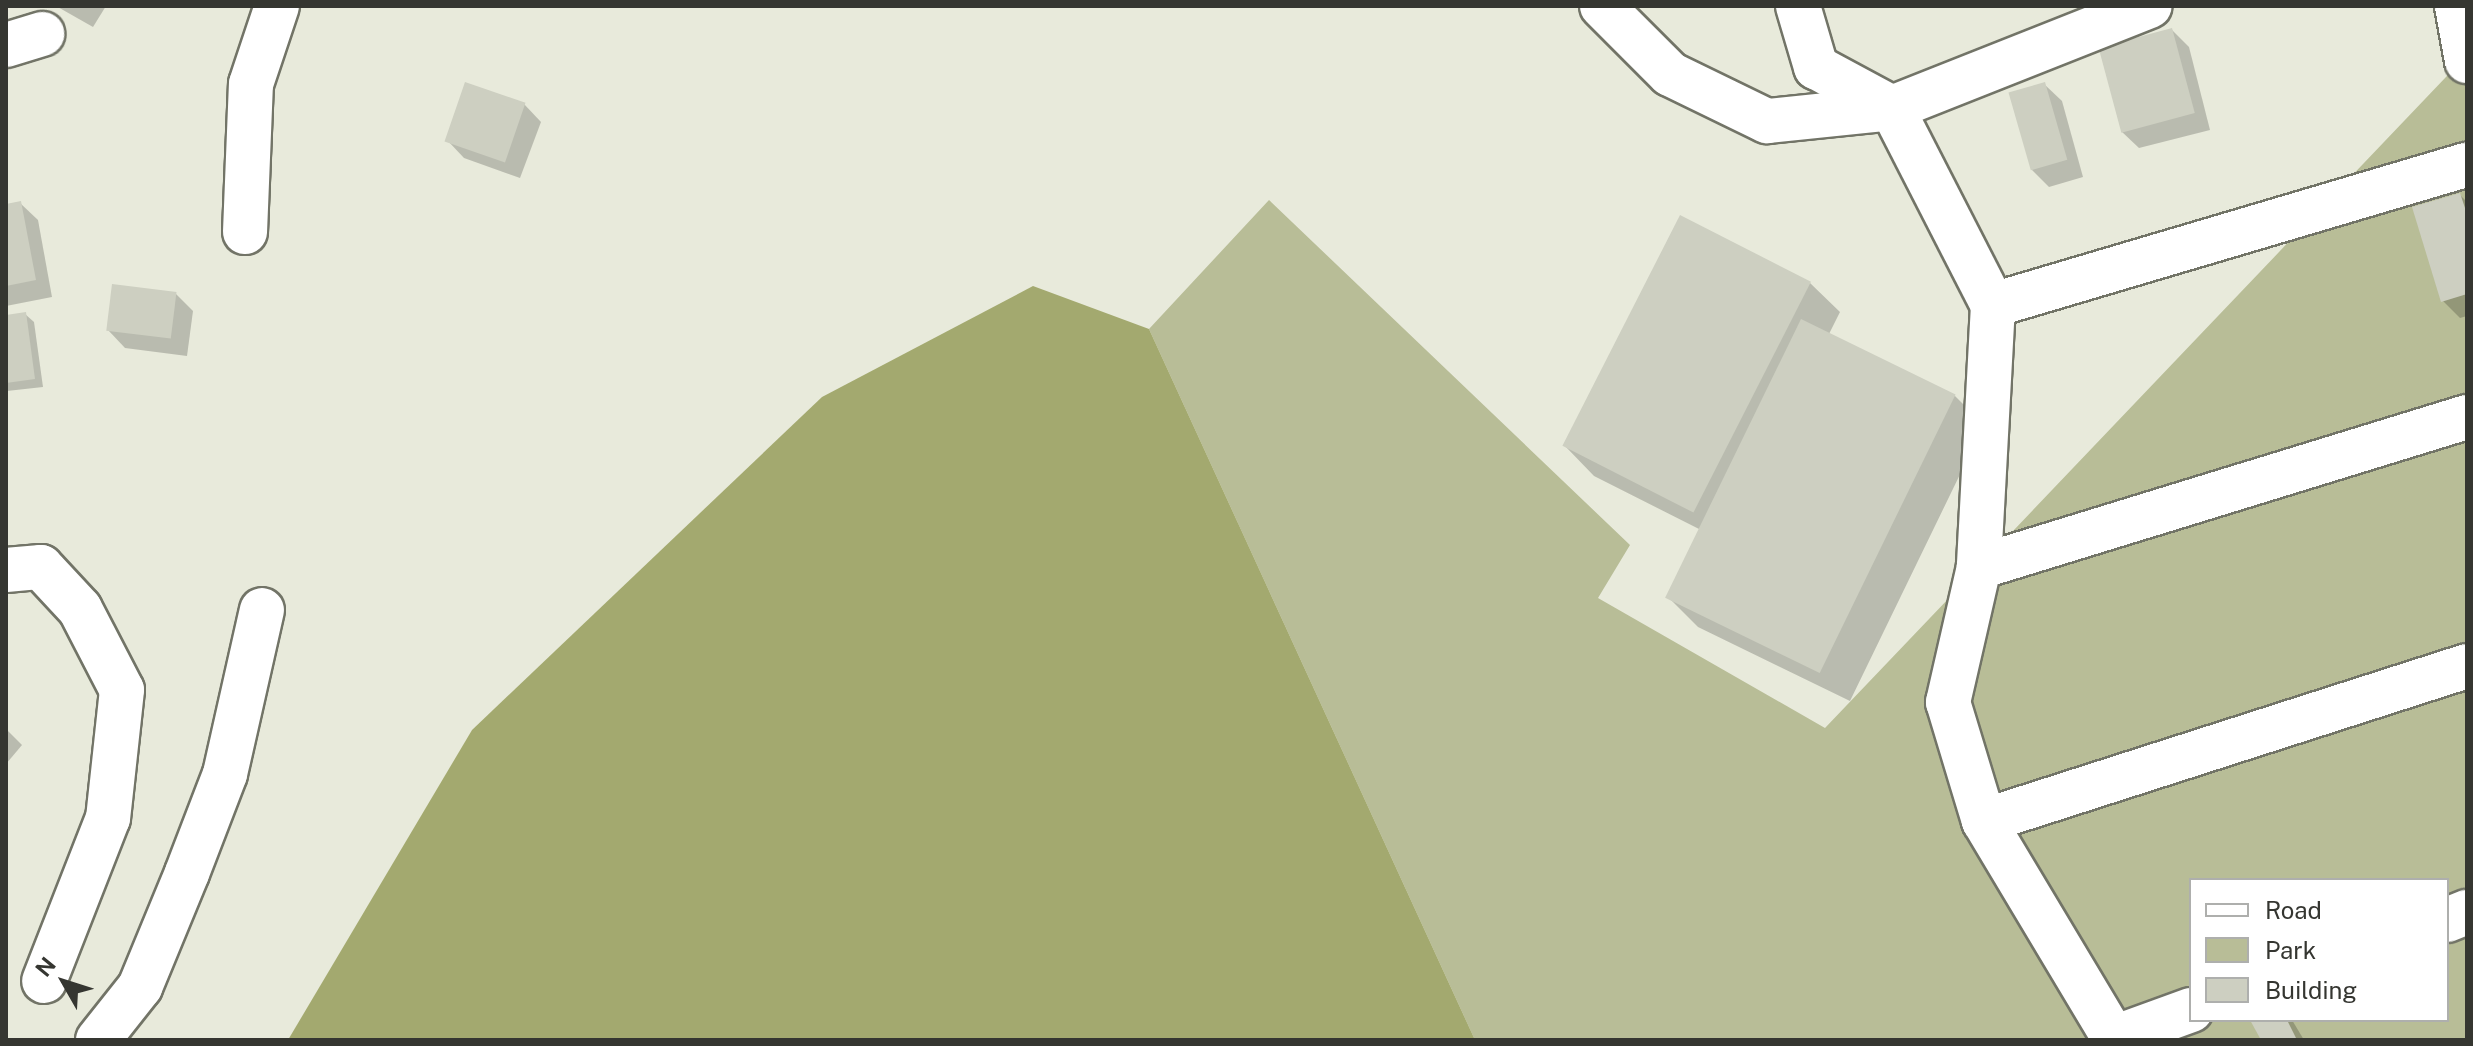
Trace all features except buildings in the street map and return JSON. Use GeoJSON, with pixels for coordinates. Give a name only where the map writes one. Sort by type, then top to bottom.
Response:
{"type":"FeatureCollection","features":[{"type":"Feature","properties":{"kind":"street"},"geometry":{"type":"LineString","coordinates":[[245,232],[251,84],[277,6]]}},
{"type":"Feature","properties":{"kind":"street"},"geometry":{"type":"LineString","coordinates":[[1602,6],[1670,74],[1767,121],[1892,108],[2150,6]]}},
{"type":"Feature","properties":{"kind":"street"},"geometry":{"type":"LineString","coordinates":[[1798,6],[1816,67],[1892,108],[1993,305],[1979,567],[1948,702],[1984,821],[2115,1039],[2189,1011]]}},
{"type":"Feature","properties":{"kind":"street"},"geometry":{"type":"LineString","coordinates":[[2457,6],[2467,61]]}},
{"type":"Feature","properties":{"kind":"street"},"geometry":{"type":"LineString","coordinates":[[1993,305],[2467,165]]}},
{"type":"Feature","properties":{"kind":"street"},"geometry":{"type":"LineString","coordinates":[[1979,567],[2467,417]]}},
{"type":"Feature","properties":{"kind":"street"},"geometry":{"type":"LineString","coordinates":[[6,570],[41,567],[80,609],[122,690],[108,818],[44,981]]}},
{"type":"Feature","properties":{"kind":"street"},"geometry":{"type":"LineString","coordinates":[[98,1040],[140,987],[225,774],[262,610]]}},
{"type":"Feature","properties":{"kind":"street"},"geometry":{"type":"LineString","coordinates":[[1984,821],[2467,666]]}},
{"type":"Feature","properties":{"kind":"green space"},"geometry":{"type":"Polygon","coordinates":[[[2466,56],[2467,1040],[1475,1040],[1149,329],[1269,200],[1630,545],[1598,598],[1825,728],[2466,56]]]}},
{"type":"Feature","properties":{"kind":"green space"},"geometry":{"type":"Polygon","coordinates":[[[1033,286],[1149,329],[1475,1040],[288,1040],[472,730],[822,397],[1033,286]]]}}]}
